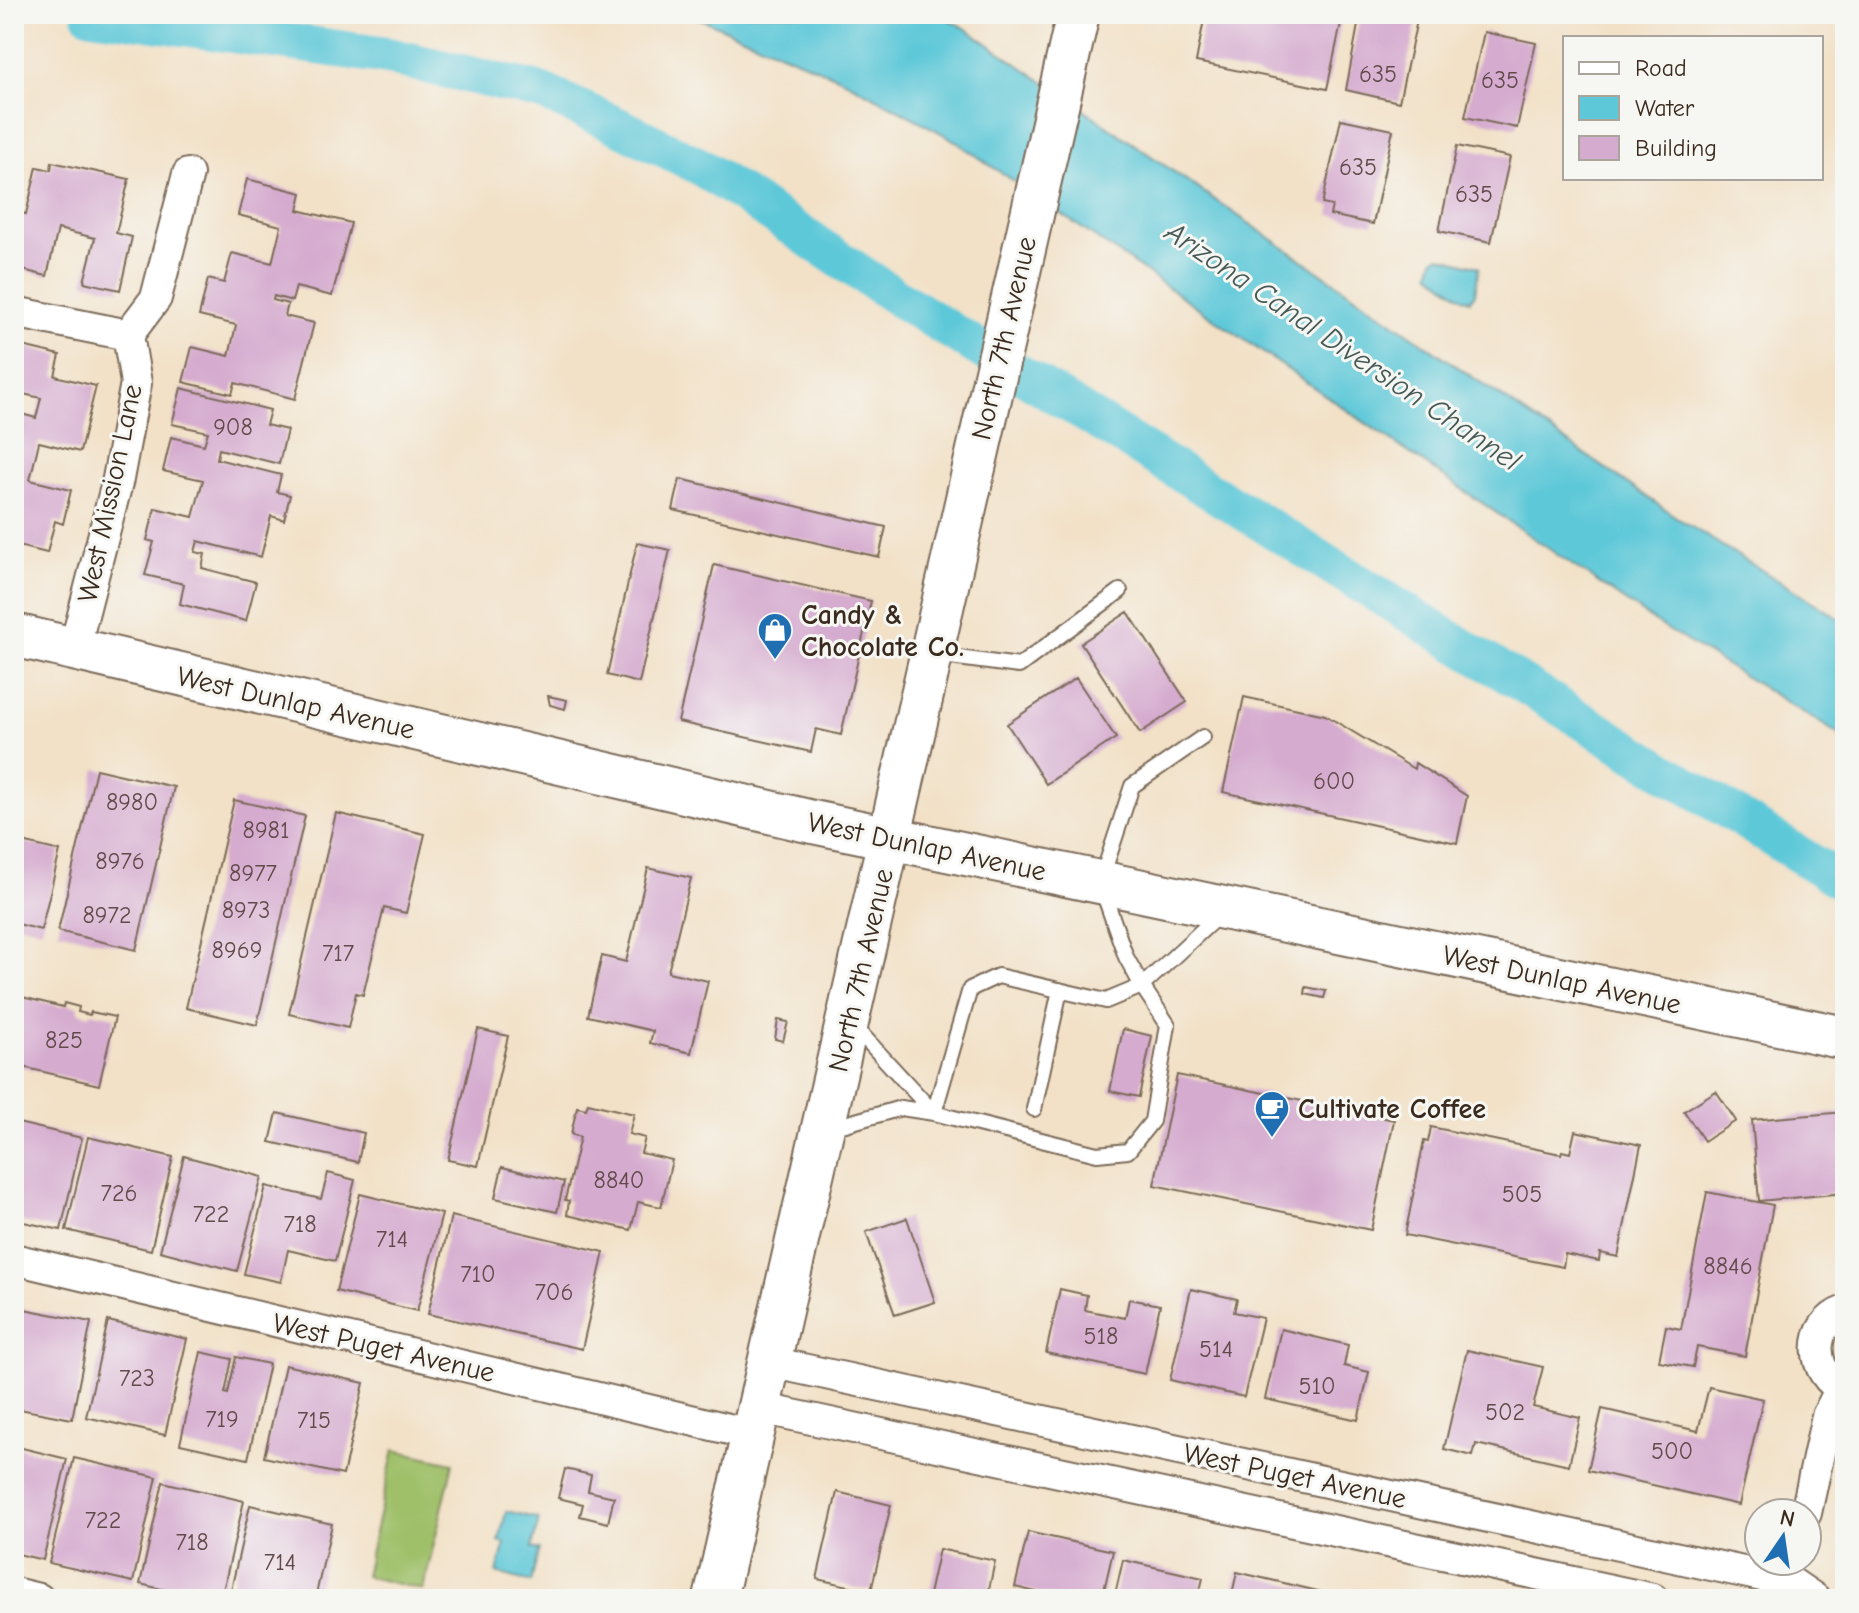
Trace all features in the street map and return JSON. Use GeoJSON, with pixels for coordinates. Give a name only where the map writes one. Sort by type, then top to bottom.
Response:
{"type":"FeatureCollection","features":[{"type":"Feature","properties":{"kind":"main road","name":"North 7th Avenue"},"geometry":{"type":"LineString","coordinates":[[715,1599],[1074,32]]}},
{"type":"Feature","properties":{"kind":"main road","name":"West Dunlap Avenue"},"geometry":{"type":"LineString","coordinates":[[14,635],[889,838],[1845,1038]]}},
{"type":"Feature","properties":{"kind":"street"},"geometry":{"type":"LineString","coordinates":[[14,312],[128,335],[156,298],[188,174]]}},
{"type":"Feature","properties":{"kind":"street","name":"West Mission Lane"},"geometry":{"type":"LineString","coordinates":[[74,650],[118,479],[136,383],[128,335]]}},
{"type":"Feature","properties":{"kind":"street","name":"West Puget Avenue"},"geometry":{"type":"LineString","coordinates":[[14,1259],[757,1422],[1465,1559],[1653,1599]]}},
{"type":"Feature","properties":{"kind":"street"},"geometry":{"type":"LineString","coordinates":[[1809,1497],[1827,1416],[1843,1389],[1822,1372],[1816,1350],[1825,1325],[1845,1311]]}},
{"type":"Feature","properties":{"kind":"street","name":"West Puget Avenue"},"geometry":{"type":"LineString","coordinates":[[770,1362],[1797,1585]]}},
{"type":"Feature","properties":{"kind":"street"},"geometry":{"type":"LineString","coordinates":[[1465,1559],[1476,1514]]}},
{"type":"Feature","properties":{"kind":"street"},"geometry":{"type":"LineString","coordinates":[[14,1593],[39,1599]]}},
{"type":"Feature","properties":{"kind":"lane"},"geometry":{"type":"LineString","coordinates":[[931,654],[1019,666],[1120,591]]}},
{"type":"Feature","properties":{"kind":"lane"},"geometry":{"type":"LineString","coordinates":[[824,1131],[901,1108],[934,1113],[1097,1154],[1128,1151],[1152,1121],[1168,1025],[1126,957],[1100,883],[1132,786],[1203,737]]}},
{"type":"Feature","properties":{"kind":"lane"},"geometry":{"type":"LineString","coordinates":[[934,1113],[970,989],[998,976],[1106,1001],[1142,986],[1226,909]]}},
{"type":"Feature","properties":{"kind":"lane"},"geometry":{"type":"LineString","coordinates":[[1034,1109],[1060,990]]}},
{"type":"Feature","properties":{"kind":"lane"},"geometry":{"type":"LineString","coordinates":[[849,1021],[934,1113]]}},
{"type":"Feature","properties":{"kind":"green space"},"geometry":{"type":"Polygon","coordinates":[[[394,1450],[453,1463],[423,1590],[365,1576],[394,1450]]]}},
{"type":"Feature","properties":{"kind":"water","name":"Arizona Canal Diversion Channel"},"geometry":{"type":"Polygon","coordinates":[[[689,14],[938,14],[965,28],[1679,519],[1845,622],[1845,738],[1657,623],[949,137],[840,78],[689,14]]]}},
{"type":"Feature","properties":{"kind":"water"},"geometry":{"type":"Polygon","coordinates":[[[1439,256],[1479,267],[1475,294],[1470,300],[1430,273],[1434,259],[1439,256]]]}},
{"type":"Feature","properties":{"kind":"water"},"geometry":{"type":"Polygon","coordinates":[[[506,1511],[539,1519],[532,1548],[539,1550],[531,1582],[497,1573],[505,1543],[499,1541],[506,1511]]]}},
{"type":"Feature","properties":{"kind":"building"},"geometry":{"type":"Polygon","coordinates":[[[1205,14],[1343,14],[1327,89],[1196,62],[1205,14]]]}},
{"type":"Feature","properties":{"kind":"building"},"geometry":{"type":"Polygon","coordinates":[[[1360,14],[1418,16],[1399,102],[1346,90],[1360,14]]]}},
{"type":"Feature","properties":{"kind":"building"},"geometry":{"type":"Polygon","coordinates":[[[1484,32],[1536,43],[1517,128],[1465,117],[1484,32]]]}},
{"type":"Feature","properties":{"kind":"building"},"geometry":{"type":"Polygon","coordinates":[[[1341,119],[1393,130],[1373,224],[1330,215],[1332,206],[1322,204],[1341,119]]]}},
{"type":"Feature","properties":{"kind":"building"},"geometry":{"type":"Polygon","coordinates":[[[1457,146],[1510,157],[1491,242],[1439,231],[1457,146]]]}},
{"type":"Feature","properties":{"kind":"building"},"geometry":{"type":"Polygon","coordinates":[[[52,162],[129,179],[116,233],[132,237],[120,290],[84,282],[95,238],[58,229],[47,276],[14,268],[14,212],[26,214],[37,167],[51,170],[52,162]]]}},
{"type":"Feature","properties":{"kind":"building"},"geometry":{"type":"Polygon","coordinates":[[[14,171],[21,172],[15,198],[14,198],[14,171]]]}},
{"type":"Feature","properties":{"kind":"building"},"geometry":{"type":"Polygon","coordinates":[[[247,179],[302,193],[298,210],[351,223],[332,296],[296,287],[292,301],[274,296],[273,300],[288,304],[285,316],[314,323],[295,399],[235,383],[232,394],[183,382],[192,347],[229,356],[236,325],[199,316],[208,279],[224,283],[232,253],[272,263],[281,226],[238,215],[247,179]]]}},
{"type":"Feature","properties":{"kind":"building"},"geometry":{"type":"Polygon","coordinates":[[[14,344],[60,355],[55,376],[96,386],[80,452],[39,442],[30,480],[71,490],[63,524],[55,521],[47,553],[14,545],[14,508],[18,500],[14,499],[14,412],[36,418],[41,398],[14,392],[14,344]]]}},
{"type":"Feature","properties":{"kind":"building"},"geometry":{"type":"Polygon","coordinates":[[[181,388],[270,410],[266,425],[287,430],[279,464],[219,449],[217,459],[281,475],[277,492],[290,495],[284,520],[271,516],[261,557],[198,541],[195,552],[205,554],[202,568],[256,582],[246,621],[180,604],[184,584],[145,575],[154,542],[147,540],[155,508],[193,517],[203,480],[163,471],[171,437],[204,445],[208,432],[172,424],[181,388]]]}},
{"type":"Feature","properties":{"kind":"building"},"geometry":{"type":"Polygon","coordinates":[[[680,479],[886,527],[879,557],[673,510],[680,479]]]}},
{"type":"Feature","properties":{"kind":"building"},"geometry":{"type":"Polygon","coordinates":[[[637,543],[670,550],[639,683],[607,675],[637,543]]]}},
{"type":"Feature","properties":{"kind":"building","name":"Candy & Chocolate Co."},"geometry":{"type":"Polygon","coordinates":[[[714,565],[871,601],[841,735],[816,729],[811,752],[678,722],[714,565]]]}},
{"type":"Feature","properties":{"kind":"building"},"geometry":{"type":"Polygon","coordinates":[[[1128,612],[1187,702],[1140,733],[1081,643],[1128,612]]]}},
{"type":"Feature","properties":{"kind":"building"},"geometry":{"type":"Polygon","coordinates":[[[1076,678],[1116,738],[1046,784],[1007,724],[1076,678]]]}},
{"type":"Feature","properties":{"kind":"building"},"geometry":{"type":"Polygon","coordinates":[[[548,696],[567,700],[565,709],[550,705],[548,696]]]}},
{"type":"Feature","properties":{"kind":"building"},"geometry":{"type":"Polygon","coordinates":[[[1244,697],[1325,715],[1414,769],[1415,763],[1467,796],[1457,843],[1223,792],[1244,697]]]}},
{"type":"Feature","properties":{"kind":"building"},"geometry":{"type":"Polygon","coordinates":[[[96,769],[174,787],[136,950],[58,931],[96,769]]]}},
{"type":"Feature","properties":{"kind":"building"},"geometry":{"type":"Polygon","coordinates":[[[234,800],[305,816],[257,1025],[186,1008],[234,800]]]}},
{"type":"Feature","properties":{"kind":"building"},"geometry":{"type":"Polygon","coordinates":[[[336,813],[425,834],[406,913],[384,908],[363,995],[356,993],[348,1028],[289,1014],[336,813]]]}},
{"type":"Feature","properties":{"kind":"building"},"geometry":{"type":"Polygon","coordinates":[[[14,840],[60,851],[41,930],[14,923],[14,840]]]}},
{"type":"Feature","properties":{"kind":"building"},"geometry":{"type":"Polygon","coordinates":[[[648,868],[691,878],[668,972],[708,981],[691,1053],[650,1043],[653,1031],[588,1016],[602,956],[626,962],[648,868]]]}},
{"type":"Feature","properties":{"kind":"building"},"geometry":{"type":"Polygon","coordinates":[[[1306,987],[1326,991],[1324,998],[1305,994],[1306,987]]]}},
{"type":"Feature","properties":{"kind":"building"},"geometry":{"type":"Polygon","coordinates":[[[14,995],[63,1007],[64,1003],[79,1007],[78,1012],[90,1015],[91,1012],[115,1017],[99,1085],[14,1065],[14,995]]]}},
{"type":"Feature","properties":{"kind":"building"},"geometry":{"type":"Polygon","coordinates":[[[778,1020],[788,1022],[783,1041],[775,1039],[778,1020]]]}},
{"type":"Feature","properties":{"kind":"building"},"geometry":{"type":"Polygon","coordinates":[[[478,1029],[508,1036],[478,1166],[448,1160],[478,1029]]]}},
{"type":"Feature","properties":{"kind":"building"},"geometry":{"type":"Polygon","coordinates":[[[1123,1029],[1152,1036],[1139,1097],[1110,1091],[1123,1029]]]}},
{"type":"Feature","properties":{"kind":"building"},"geometry":{"type":"Polygon","coordinates":[[[1177,1075],[1394,1120],[1371,1230],[1154,1185],[1177,1075]]]}},
{"type":"Feature","properties":{"kind":"building"},"geometry":{"type":"Polygon","coordinates":[[[1716,1091],[1736,1121],[1704,1141],[1684,1111],[1716,1091]]]}},
{"type":"Feature","properties":{"kind":"building"},"geometry":{"type":"Polygon","coordinates":[[[588,1103],[634,1114],[629,1134],[645,1138],[641,1153],[672,1160],[661,1207],[638,1202],[631,1230],[567,1215],[569,1201],[565,1200],[580,1137],[571,1134],[577,1107],[586,1109],[588,1103]]]}},
{"type":"Feature","properties":{"kind":"building"},"geometry":{"type":"Polygon","coordinates":[[[1845,1112],[1845,1193],[1759,1201],[1752,1120],[1845,1112]]]}},
{"type":"Feature","properties":{"kind":"building"},"geometry":{"type":"Polygon","coordinates":[[[277,1113],[364,1133],[358,1162],[270,1142],[277,1113]]]}},
{"type":"Feature","properties":{"kind":"building"},"geometry":{"type":"Polygon","coordinates":[[[14,1122],[82,1138],[61,1230],[14,1220],[14,1122]]]}},
{"type":"Feature","properties":{"kind":"building"},"geometry":{"type":"Polygon","coordinates":[[[1431,1127],[1561,1154],[1562,1151],[1570,1153],[1575,1131],[1641,1145],[1618,1257],[1600,1253],[1599,1261],[1565,1254],[1563,1267],[1405,1235],[1424,1141],[1428,1142],[1431,1127]]]}},
{"type":"Feature","properties":{"kind":"building"},"geometry":{"type":"Polygon","coordinates":[[[88,1137],[173,1157],[151,1250],[66,1230],[88,1137]]]}},
{"type":"Feature","properties":{"kind":"building"},"geometry":{"type":"Polygon","coordinates":[[[184,1156],[262,1177],[237,1271],[160,1251],[184,1156]]]}},
{"type":"Feature","properties":{"kind":"building"},"geometry":{"type":"Polygon","coordinates":[[[502,1167],[564,1182],[557,1212],[495,1198],[502,1167]]]}},
{"type":"Feature","properties":{"kind":"building"},"geometry":{"type":"Polygon","coordinates":[[[328,1173],[355,1180],[335,1261],[288,1250],[281,1282],[244,1274],[266,1186],[321,1199],[328,1173]]]}},
{"type":"Feature","properties":{"kind":"building"},"geometry":{"type":"Polygon","coordinates":[[[1707,1192],[1773,1205],[1745,1356],[1697,1347],[1693,1367],[1659,1361],[1666,1326],[1681,1329],[1707,1192]]]}},
{"type":"Feature","properties":{"kind":"building"},"geometry":{"type":"Polygon","coordinates":[[[360,1194],[442,1214],[417,1311],[336,1291],[360,1194]]]}},
{"type":"Feature","properties":{"kind":"building"},"geometry":{"type":"Polygon","coordinates":[[[451,1216],[604,1252],[582,1349],[428,1314],[451,1216]]]}},
{"type":"Feature","properties":{"kind":"building"},"geometry":{"type":"Polygon","coordinates":[[[907,1218],[935,1302],[895,1315],[866,1232],[907,1218]]]}},
{"type":"Feature","properties":{"kind":"building"},"geometry":{"type":"Polygon","coordinates":[[[1060,1289],[1087,1295],[1085,1310],[1125,1318],[1129,1299],[1160,1305],[1145,1374],[1046,1353],[1060,1289]]]}},
{"type":"Feature","properties":{"kind":"building"},"geometry":{"type":"Polygon","coordinates":[[[1191,1289],[1237,1299],[1234,1312],[1263,1318],[1244,1397],[1170,1380],[1191,1289]]]}},
{"type":"Feature","properties":{"kind":"building"},"geometry":{"type":"Polygon","coordinates":[[[19,1308],[91,1322],[72,1419],[14,1408],[14,1332],[19,1308]]]}},
{"type":"Feature","properties":{"kind":"building"},"geometry":{"type":"Polygon","coordinates":[[[108,1321],[187,1339],[165,1435],[86,1417],[108,1321]]]}},
{"type":"Feature","properties":{"kind":"building"},"geometry":{"type":"Polygon","coordinates":[[[1281,1329],[1348,1345],[1344,1366],[1369,1372],[1358,1420],[1265,1399],[1281,1329]]]}},
{"type":"Feature","properties":{"kind":"building"},"geometry":{"type":"Polygon","coordinates":[[[1467,1350],[1543,1367],[1533,1407],[1580,1418],[1569,1465],[1476,1444],[1473,1456],[1444,1449],[1467,1350]]]}},
{"type":"Feature","properties":{"kind":"building"},"geometry":{"type":"Polygon","coordinates":[[[201,1352],[232,1359],[225,1393],[228,1394],[236,1357],[269,1364],[248,1459],[180,1444],[201,1352]]]}},
{"type":"Feature","properties":{"kind":"building"},"geometry":{"type":"Polygon","coordinates":[[[285,1365],[364,1383],[343,1475],[264,1457],[285,1365]]]}},
{"type":"Feature","properties":{"kind":"building"},"geometry":{"type":"Polygon","coordinates":[[[1709,1387],[1763,1399],[1739,1505],[1588,1470],[1602,1409],[1698,1431],[1709,1387]]]}},
{"type":"Feature","properties":{"kind":"building"},"geometry":{"type":"Polygon","coordinates":[[[14,1446],[67,1459],[43,1560],[14,1553],[14,1446]]]}},
{"type":"Feature","properties":{"kind":"building"},"geometry":{"type":"Polygon","coordinates":[[[74,1458],[157,1477],[133,1582],[49,1563],[74,1458]]]}},
{"type":"Feature","properties":{"kind":"building"},"geometry":{"type":"Polygon","coordinates":[[[565,1469],[591,1475],[588,1491],[614,1497],[608,1523],[580,1516],[583,1504],[558,1498],[565,1469]]]}},
{"type":"Feature","properties":{"kind":"building"},"geometry":{"type":"Polygon","coordinates":[[[163,1482],[244,1501],[221,1599],[204,1599],[140,1584],[163,1482]]]}},
{"type":"Feature","properties":{"kind":"building"},"geometry":{"type":"Polygon","coordinates":[[[837,1492],[891,1505],[871,1591],[817,1579],[837,1492]]]}},
{"type":"Feature","properties":{"kind":"building"},"geometry":{"type":"Polygon","coordinates":[[[250,1505],[332,1524],[315,1599],[229,1599],[250,1505]]]}},
{"type":"Feature","properties":{"kind":"building"},"geometry":{"type":"Polygon","coordinates":[[[1028,1532],[1113,1551],[1102,1599],[1065,1599],[1015,1587],[1028,1532]]]}},
{"type":"Feature","properties":{"kind":"building"},"geometry":{"type":"Polygon","coordinates":[[[939,1549],[995,1561],[987,1599],[928,1599],[939,1549]]]}},
{"type":"Feature","properties":{"kind":"building"},"geometry":{"type":"Polygon","coordinates":[[[1123,1560],[1203,1578],[1198,1599],[1114,1599],[1123,1560]]]}},
{"type":"Feature","properties":{"kind":"building"},"geometry":{"type":"Polygon","coordinates":[[[1237,1572],[1322,1592],[1321,1599],[1231,1599],[1237,1572]]]}},
{"type":"Feature","properties":{"kind":"building"},"geometry":{"type":"Polygon","coordinates":[[[1336,1591],[1364,1598],[1364,1599],[1335,1599],[1336,1591]]]}},
{"type":"Feature","properties":{"kind":"waterway"},"geometry":{"type":"LineString","coordinates":[[91,14],[388,56],[543,92],[625,129],[699,166],[901,300],[1845,883]]}},
{"type":"Feature","properties":{"kind":"place","name":"Candy & Chocolate Co."},"geometry":{"type":"Point","coordinates":[775,661]}},
{"type":"Feature","properties":{"kind":"place","name":"Cultivate Coffee"},"geometry":{"type":"Point","coordinates":[1272,1139]}}]}
